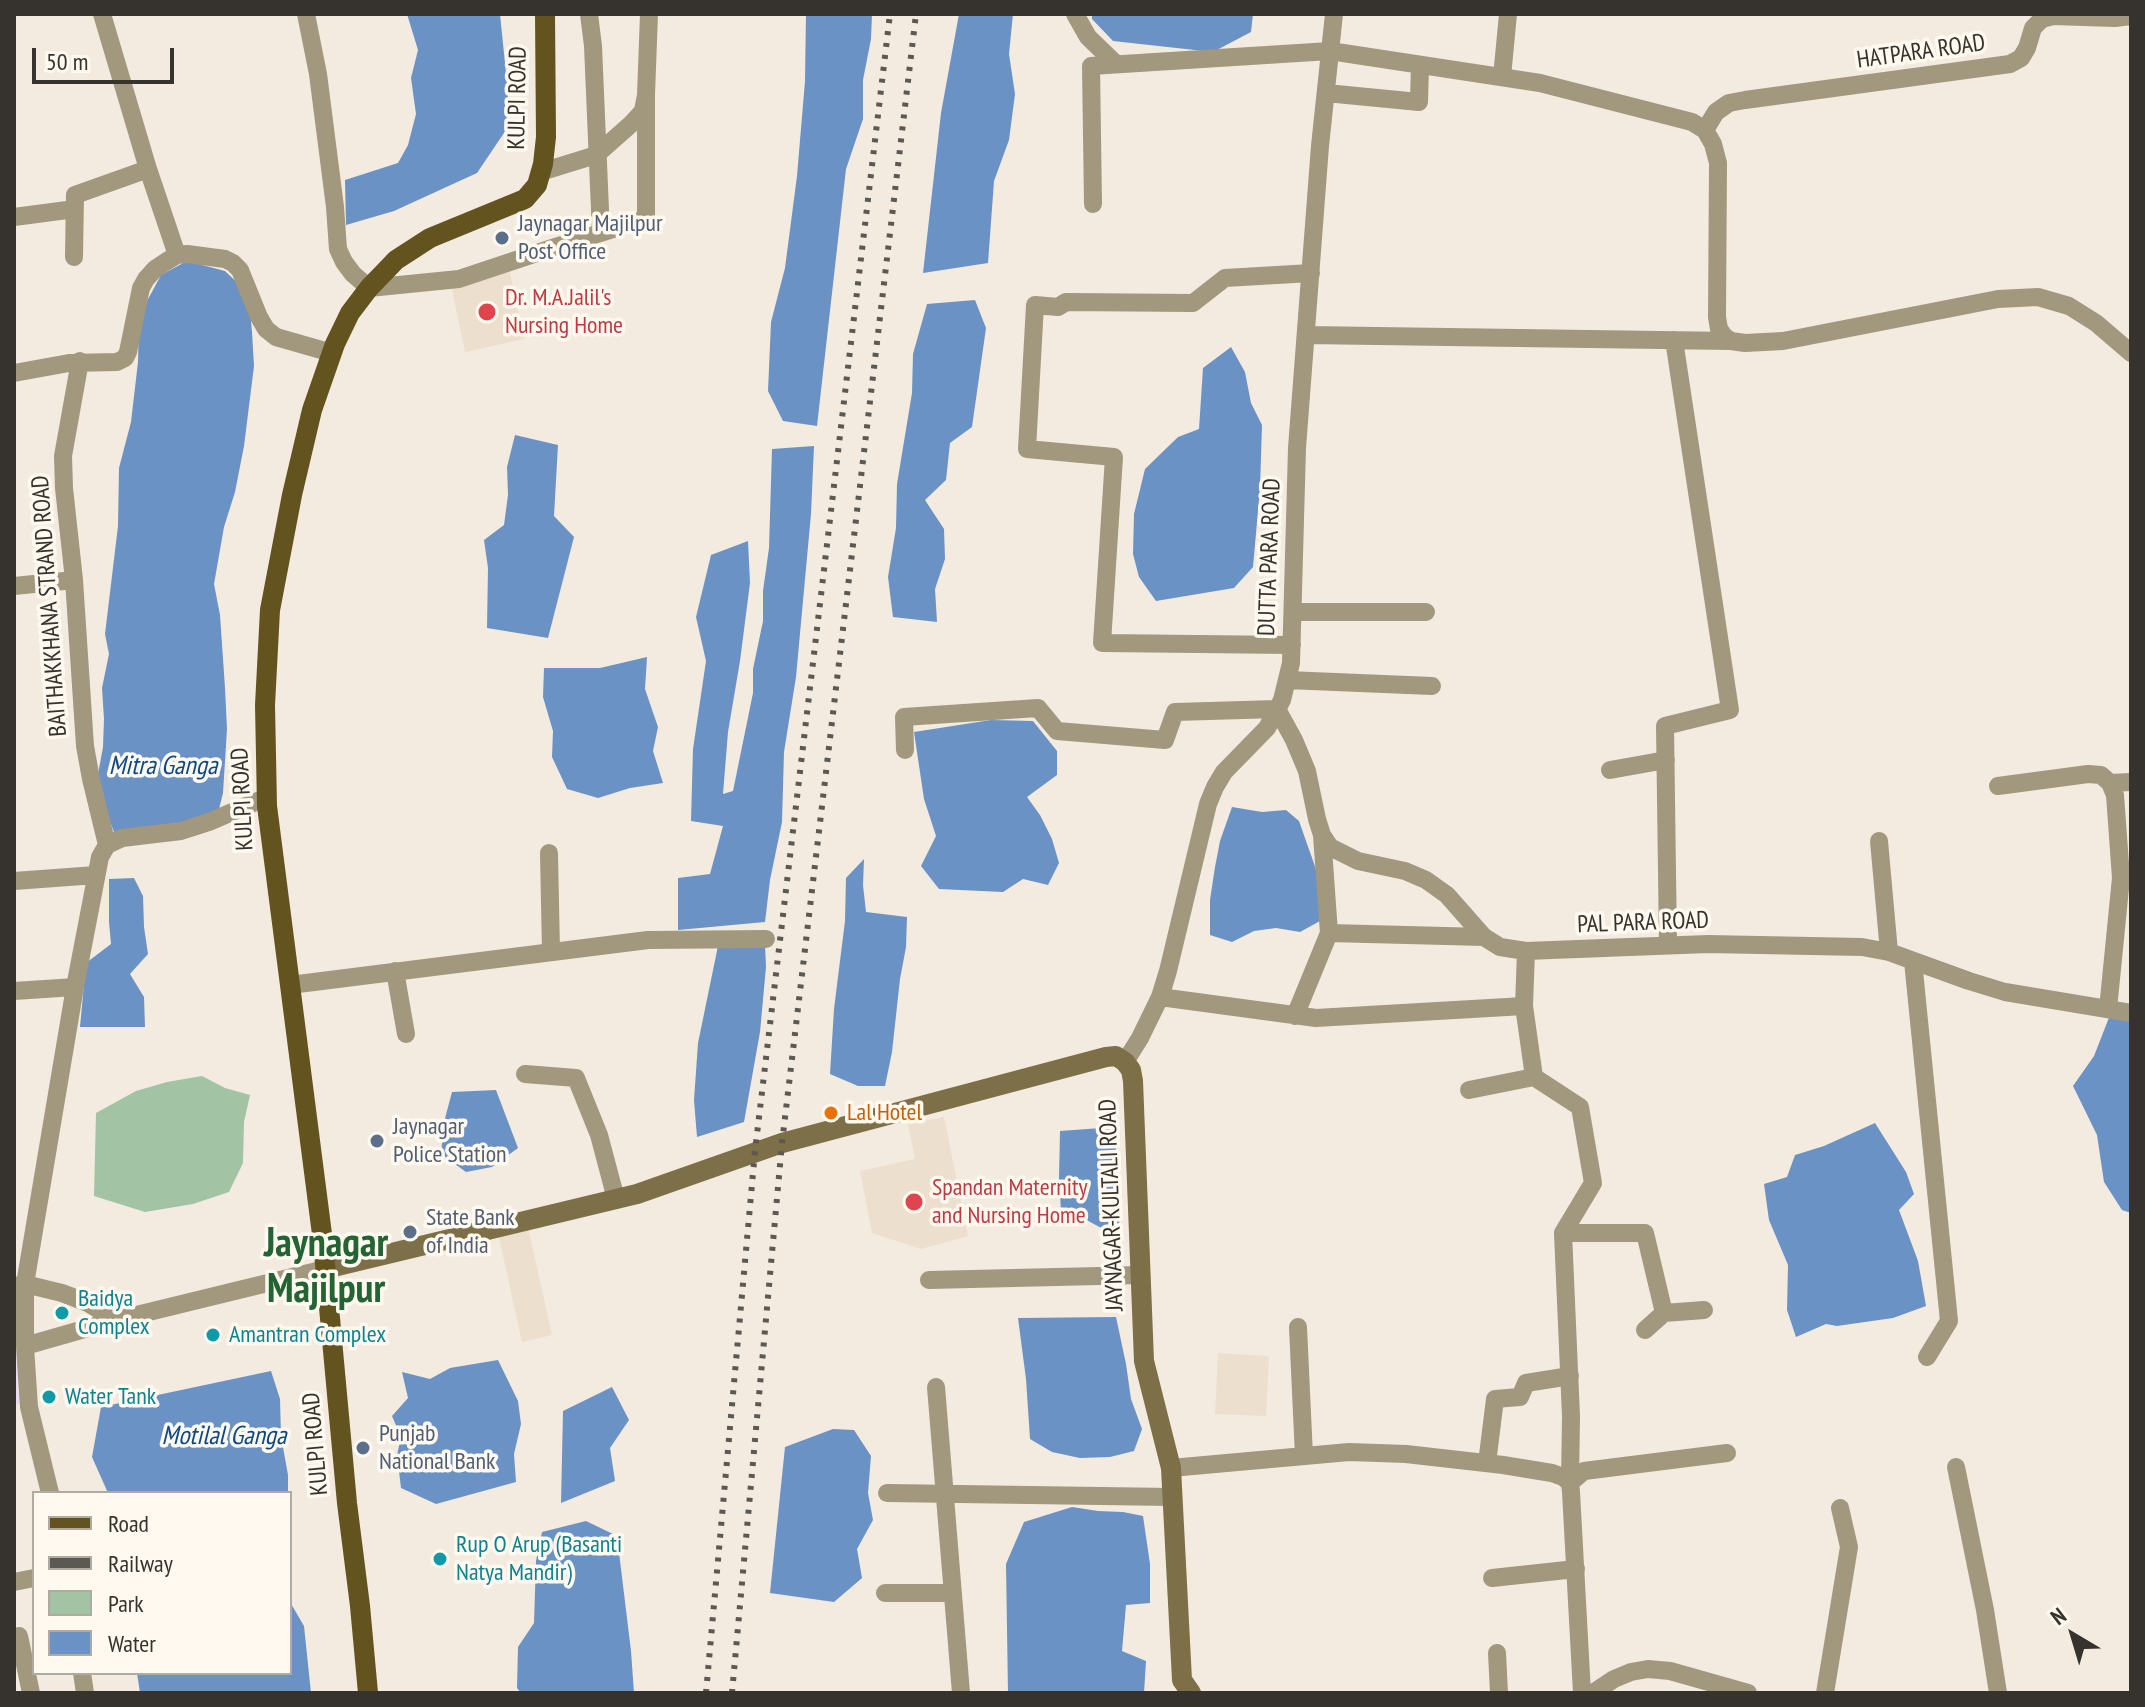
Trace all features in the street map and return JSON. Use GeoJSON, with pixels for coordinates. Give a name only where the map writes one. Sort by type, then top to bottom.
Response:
{"type":"FeatureCollection","features":[{"type":"Feature","properties":{"kind":"main road","name":"KULPI ROAD"},"geometry":{"type":"LineString","coordinates":[[368,1693],[318,1198],[267,797],[265,705],[270,610],[312,410],[350,313],[396,260],[430,238],[525,199],[537,185],[546,137],[545,14]]}},
{"type":"Feature","properties":{"kind":"main road"},"geometry":{"type":"LineString","coordinates":[[325,1269],[637,1194],[782,1143],[1106,1057],[1116,1056],[1125,1062]]}},
{"type":"Feature","properties":{"kind":"main road","name":"JAYNAGAR-KULTALI ROAD"},"geometry":{"type":"LineString","coordinates":[[1125,1062],[1131,1070],[1133,1081],[1144,1361],[1171,1468],[1183,1689]]}},
{"type":"Feature","properties":{"kind":"street"},"geometry":{"type":"LineString","coordinates":[[102,14],[177,255]]}},
{"type":"Feature","properties":{"kind":"street"},"geometry":{"type":"LineString","coordinates":[[306,14],[318,74],[338,249],[353,274],[369,288],[459,279],[646,219],[649,14]]}},
{"type":"Feature","properties":{"kind":"street"},"geometry":{"type":"LineString","coordinates":[[589,14],[601,233]]}},
{"type":"Feature","properties":{"kind":"street"},"geometry":{"type":"LineString","coordinates":[[1075,14],[1088,37],[1116,64]]}},
{"type":"Feature","properties":{"kind":"street","name":"DUTTA PARA ROAD"},"geometry":{"type":"LineString","coordinates":[[1125,1062],[1160,997],[1208,804],[1215,787],[1224,772],[1267,728],[1277,709],[1291,663],[1297,448],[1334,14]]}},
{"type":"Feature","properties":{"kind":"street"},"geometry":{"type":"LineString","coordinates":[[1502,77],[1508,14]]}},
{"type":"Feature","properties":{"kind":"street","name":"HATPARA ROAD"},"geometry":{"type":"LineString","coordinates":[[1705,130],[1716,112],[1729,103],[2010,64],[2021,58],[2033,28],[2042,19],[2053,16],[2120,16]]}},
{"type":"Feature","properties":{"kind":"street"},"geometry":{"type":"LineString","coordinates":[[1093,204],[1091,66],[1330,51],[1540,83],[1692,122],[1705,130],[1718,163],[1717,317],[1719,329],[1731,341]]}},
{"type":"Feature","properties":{"kind":"street"},"geometry":{"type":"LineString","coordinates":[[1326,93],[1419,102],[1420,65]]}},
{"type":"Feature","properties":{"kind":"street"},"geometry":{"type":"LineString","coordinates":[[541,172],[596,155],[643,111],[646,95]]}},
{"type":"Feature","properties":{"kind":"street"},"geometry":{"type":"LineString","coordinates":[[74,257],[75,195],[148,169]]}},
{"type":"Feature","properties":{"kind":"street"},"geometry":{"type":"LineString","coordinates":[[14,217],[75,209]]}},
{"type":"Feature","properties":{"kind":"street"},"geometry":{"type":"LineString","coordinates":[[14,373],[80,361],[117,362],[125,358],[141,288],[155,269],[177,255],[187,254],[233,263],[240,270],[266,329],[276,337],[332,353]]}},
{"type":"Feature","properties":{"kind":"street"},"geometry":{"type":"LineString","coordinates":[[1292,645],[1102,643],[1114,457],[1027,449],[1035,305],[1058,307],[1066,302],[1193,303],[1225,278],[1311,273]]}},
{"type":"Feature","properties":{"kind":"street"},"geometry":{"type":"LineString","coordinates":[[1306,335],[1745,343],[1783,341],[1998,299],[2038,297],[2069,306],[2096,323],[2131,353]]}},
{"type":"Feature","properties":{"kind":"street"},"geometry":{"type":"LineString","coordinates":[[1668,945],[1665,726],[1730,710],[1674,340]]}},
{"type":"Feature","properties":{"kind":"street","name":"BAITHAKKHANA STRAND ROAD"},"geometry":{"type":"LineString","coordinates":[[80,361],[63,456],[64,488],[74,580],[85,746],[107,845]]}},
{"type":"Feature","properties":{"kind":"street"},"geometry":{"type":"LineString","coordinates":[[14,586],[74,580]]}},
{"type":"Feature","properties":{"kind":"street"},"geometry":{"type":"LineString","coordinates":[[1293,612],[1426,612]]}},
{"type":"Feature","properties":{"kind":"street"},"geometry":{"type":"LineString","coordinates":[[1287,680],[1432,686]]}},
{"type":"Feature","properties":{"kind":"street"},"geometry":{"type":"LineString","coordinates":[[905,750],[904,717],[1038,708],[1057,731],[1165,740],[1175,712],[1277,709],[1307,771],[1322,835],[1329,933],[1295,1016]]}},
{"type":"Feature","properties":{"kind":"street"},"geometry":{"type":"LineString","coordinates":[[1610,770],[1666,760]]}},
{"type":"Feature","properties":{"kind":"street"},"geometry":{"type":"LineString","coordinates":[[1998,786],[2088,774],[2101,775],[2110,783],[2115,795],[2121,878],[2108,1009]]}},
{"type":"Feature","properties":{"kind":"street"},"geometry":{"type":"LineString","coordinates":[[2110,783],[2131,782]]}},
{"type":"Feature","properties":{"kind":"street"},"geometry":{"type":"LineString","coordinates":[[50,1491],[29,1407],[20,1285],[100,857],[107,845],[122,838],[157,835],[195,826],[267,797]]}},
{"type":"Feature","properties":{"kind":"street","name":"PAL PARA ROAD"},"geometry":{"type":"LineString","coordinates":[[1322,835],[1330,847],[1345,856],[1405,871],[1426,880],[1447,895],[1484,937],[1500,947],[1526,951],[1708,944],[1862,947],[1889,952],[2005,992],[2131,1013]]}},
{"type":"Feature","properties":{"kind":"street"},"geometry":{"type":"LineString","coordinates":[[1879,841],[1889,952]]}},
{"type":"Feature","properties":{"kind":"street"},"geometry":{"type":"LineString","coordinates":[[549,853],[551,952]]}},
{"type":"Feature","properties":{"kind":"street"},"geometry":{"type":"LineString","coordinates":[[14,881],[96,875]]}},
{"type":"Feature","properties":{"kind":"street"},"geometry":{"type":"LineString","coordinates":[[1329,933],[1484,937]]}},
{"type":"Feature","properties":{"kind":"street"},"geometry":{"type":"LineString","coordinates":[[290,985],[648,940],[766,939]]}},
{"type":"Feature","properties":{"kind":"street"},"geometry":{"type":"LineString","coordinates":[[1526,951],[1524,1006],[1534,1077]]}},
{"type":"Feature","properties":{"kind":"street"},"geometry":{"type":"LineString","coordinates":[[1913,961],[1949,1321],[1927,1357]]}},
{"type":"Feature","properties":{"kind":"street"},"geometry":{"type":"LineString","coordinates":[[395,971],[406,1034]]}},
{"type":"Feature","properties":{"kind":"street"},"geometry":{"type":"LineString","coordinates":[[14,991],[75,987]]}},
{"type":"Feature","properties":{"kind":"street"},"geometry":{"type":"LineString","coordinates":[[1160,997],[1316,1018],[1524,1006]]}},
{"type":"Feature","properties":{"kind":"street"},"geometry":{"type":"LineString","coordinates":[[525,1074],[576,1078],[599,1135],[616,1199]]}},
{"type":"Feature","properties":{"kind":"street"},"geometry":{"type":"LineString","coordinates":[[1469,1090],[1534,1077],[1580,1107],[1593,1183],[1563,1233],[1570,1376],[1570,1483],[1582,1693]]}},
{"type":"Feature","properties":{"kind":"street"},"geometry":{"type":"LineString","coordinates":[[1563,1233],[1645,1233],[1664,1313]]}},
{"type":"Feature","properties":{"kind":"street"},"geometry":{"type":"LineString","coordinates":[[25,1346],[116,1320],[325,1269]]}},
{"type":"Feature","properties":{"kind":"street"},"geometry":{"type":"LineString","coordinates":[[929,1280],[1141,1275]]}},
{"type":"Feature","properties":{"kind":"street"},"geometry":{"type":"LineString","coordinates":[[20,1285],[62,1293],[88,1303],[116,1320]]}},
{"type":"Feature","properties":{"kind":"street"},"geometry":{"type":"LineString","coordinates":[[1645,1330],[1664,1313],[1704,1310]]}},
{"type":"Feature","properties":{"kind":"street"},"geometry":{"type":"LineString","coordinates":[[1298,1327],[1304,1456]]}},
{"type":"Feature","properties":{"kind":"street"},"geometry":{"type":"LineString","coordinates":[[1487,1463],[1495,1399],[1520,1397],[1526,1383],[1570,1376]]}},
{"type":"Feature","properties":{"kind":"street"},"geometry":{"type":"LineString","coordinates":[[936,1387],[961,1693]]}},
{"type":"Feature","properties":{"kind":"street"},"geometry":{"type":"LineString","coordinates":[[1171,1468],[1349,1452],[1406,1454],[1552,1473],[1570,1483]]}},
{"type":"Feature","properties":{"kind":"street"},"geometry":{"type":"LineString","coordinates":[[1570,1483],[1584,1471],[1727,1453]]}},
{"type":"Feature","properties":{"kind":"street"},"geometry":{"type":"LineString","coordinates":[[1956,1467],[1998,1693]]}},
{"type":"Feature","properties":{"kind":"street"},"geometry":{"type":"LineString","coordinates":[[887,1493],[1172,1497]]}},
{"type":"Feature","properties":{"kind":"street"},"geometry":{"type":"LineString","coordinates":[[1825,1693],[1849,1547],[1840,1508]]}},
{"type":"Feature","properties":{"kind":"street"},"geometry":{"type":"LineString","coordinates":[[1492,1578],[1576,1569]]}},
{"type":"Feature","properties":{"kind":"street"},"geometry":{"type":"LineString","coordinates":[[885,1593],[953,1593]]}},
{"type":"Feature","properties":{"kind":"street"},"geometry":{"type":"LineString","coordinates":[[22,1635],[31,1693]]}},
{"type":"Feature","properties":{"kind":"street"},"geometry":{"type":"LineString","coordinates":[[1497,1653],[1499,1693]]}},
{"type":"Feature","properties":{"kind":"street"},"geometry":{"type":"LineString","coordinates":[[1593,1693],[1614,1679],[1648,1669],[1670,1671],[1748,1693]]}},
{"type":"Feature","properties":{"kind":"shaded area","name":"Dr. M.A.Jalil's Nursing Home"},"geometry":{"type":"Polygon","coordinates":[[[510,272],[524,339],[465,352],[451,285],[510,272]]]}},
{"type":"Feature","properties":{"kind":"shaded area","name":"Spandan Maternity and Nursing Home"},"geometry":{"type":"Polygon","coordinates":[[[944,1117],[968,1236],[921,1249],[872,1233],[860,1171],[915,1159],[908,1124],[944,1117]]]}},
{"type":"Feature","properties":{"kind":"shaded area"},"geometry":{"type":"Polygon","coordinates":[[[528,1227],[552,1335],[522,1342],[498,1233],[528,1227]]]}},
{"type":"Feature","properties":{"kind":"shaded area"},"geometry":{"type":"Polygon","coordinates":[[[21,1289],[20,1404],[14,1405],[14,1290],[21,1289]]]}},
{"type":"Feature","properties":{"kind":"shaded area"},"geometry":{"type":"Polygon","coordinates":[[[1218,1353],[1269,1356],[1266,1416],[1215,1414],[1218,1353]]]}},
{"type":"Feature","properties":{"kind":"green space"},"geometry":{"type":"Polygon","coordinates":[[[202,1076],[225,1088],[250,1095],[244,1122],[243,1163],[229,1192],[193,1204],[145,1212],[94,1196],[96,1113],[136,1091],[202,1076]]]}},
{"type":"Feature","properties":{"kind":"water"},"geometry":{"type":"Polygon","coordinates":[[[407,14],[500,14],[508,93],[506,130],[477,173],[394,211],[346,225],[345,180],[398,163],[408,145],[416,114],[411,78],[418,50],[407,14]]]}},
{"type":"Feature","properties":{"kind":"water"},"geometry":{"type":"Polygon","coordinates":[[[806,14],[872,14],[863,80],[863,119],[846,169],[817,426],[783,421],[768,391],[771,322],[785,268],[797,176],[805,81],[806,14]]]}},
{"type":"Feature","properties":{"kind":"water"},"geometry":{"type":"Polygon","coordinates":[[[959,14],[1013,14],[1009,54],[1015,94],[1009,140],[994,181],[988,263],[923,273],[941,113],[959,14]]]}},
{"type":"Feature","properties":{"kind":"water"},"geometry":{"type":"Polygon","coordinates":[[[1092,14],[1253,14],[1251,32],[1213,52],[1113,41],[1092,19],[1092,14]]]}},
{"type":"Feature","properties":{"kind":"water","name":"Mitra Ganga"},"geometry":{"type":"Polygon","coordinates":[[[187,261],[225,271],[245,290],[252,332],[254,366],[244,446],[214,584],[220,615],[227,729],[223,793],[218,813],[175,830],[114,832],[96,785],[103,747],[102,688],[109,654],[105,634],[118,526],[119,468],[131,422],[138,362],[139,316],[161,275],[187,261]]]}},
{"type":"Feature","properties":{"kind":"water"},"geometry":{"type":"Polygon","coordinates":[[[975,300],[986,328],[972,427],[950,443],[946,480],[925,500],[944,529],[945,559],[935,589],[937,622],[893,617],[888,577],[896,528],[897,484],[912,393],[913,354],[927,304],[975,300]]]}},
{"type":"Feature","properties":{"kind":"water"},"geometry":{"type":"Polygon","coordinates":[[[1231,347],[1245,372],[1251,403],[1262,425],[1253,567],[1234,588],[1156,601],[1139,577],[1133,554],[1134,514],[1145,469],[1178,437],[1199,429],[1203,368],[1231,347]]]}},
{"type":"Feature","properties":{"kind":"water"},"geometry":{"type":"Polygon","coordinates":[[[515,435],[558,445],[554,516],[574,537],[548,638],[487,628],[488,568],[484,540],[504,525],[508,495],[507,467],[515,435]]]}},
{"type":"Feature","properties":{"kind":"water"},"geometry":{"type":"Polygon","coordinates":[[[814,446],[796,677],[784,752],[782,822],[765,922],[678,930],[678,878],[710,874],[723,826],[691,821],[693,749],[706,661],[696,617],[711,555],[748,541],[750,583],[728,732],[723,794],[733,791],[753,693],[753,669],[763,621],[763,591],[769,548],[772,449],[814,446]]]}},
{"type":"Feature","properties":{"kind":"water"},"geometry":{"type":"Polygon","coordinates":[[[647,657],[645,689],[658,727],[653,751],[663,783],[630,788],[598,798],[567,789],[552,757],[553,731],[543,697],[544,668],[600,668],[647,657]]]}},
{"type":"Feature","properties":{"kind":"water"},"geometry":{"type":"Polygon","coordinates":[[[991,720],[1033,721],[1057,751],[1057,775],[1027,797],[1052,839],[1059,863],[1048,885],[1023,879],[1003,892],[939,889],[921,866],[936,836],[924,799],[914,732],[991,720]]]}},
{"type":"Feature","properties":{"kind":"water"},"geometry":{"type":"Polygon","coordinates":[[[1232,807],[1262,812],[1286,810],[1299,821],[1318,875],[1320,921],[1300,932],[1276,928],[1254,931],[1232,942],[1210,935],[1210,900],[1215,867],[1232,807]]]}},
{"type":"Feature","properties":{"kind":"water"},"geometry":{"type":"Polygon","coordinates":[[[864,859],[866,912],[907,917],[906,947],[885,1086],[858,1086],[830,1074],[845,921],[846,878],[864,859]]]}},
{"type":"Feature","properties":{"kind":"water"},"geometry":{"type":"Polygon","coordinates":[[[134,878],[143,896],[148,954],[130,974],[144,997],[145,1027],[80,1027],[86,963],[111,944],[109,879],[134,878]]]}},
{"type":"Feature","properties":{"kind":"water"},"geometry":{"type":"Polygon","coordinates":[[[765,945],[760,1032],[744,1122],[697,1137],[694,1100],[698,1043],[718,946],[765,945]]]}},
{"type":"Feature","properties":{"kind":"water"},"geometry":{"type":"Polygon","coordinates":[[[2110,1015],[2131,1020],[2131,1213],[2122,1210],[2104,1182],[2097,1135],[2073,1086],[2094,1056],[2110,1015]]]}},
{"type":"Feature","properties":{"kind":"water"},"geometry":{"type":"Polygon","coordinates":[[[496,1090],[518,1148],[492,1167],[466,1172],[441,1154],[444,1122],[452,1092],[496,1090]]]}},
{"type":"Feature","properties":{"kind":"water"},"geometry":{"type":"Polygon","coordinates":[[[1875,1123],[1906,1172],[1914,1194],[1899,1210],[1918,1261],[1926,1306],[1893,1318],[1837,1326],[1826,1324],[1796,1337],[1787,1310],[1788,1265],[1769,1220],[1764,1184],[1787,1177],[1795,1155],[1824,1146],[1875,1123]]]}},
{"type":"Feature","properties":{"kind":"water"},"geometry":{"type":"Polygon","coordinates":[[[1115,1127],[1120,1238],[1061,1210],[1059,1178],[1060,1131],[1115,1127]]]}},
{"type":"Feature","properties":{"kind":"water"},"geometry":{"type":"Polygon","coordinates":[[[1116,1317],[1131,1399],[1142,1429],[1134,1451],[1110,1457],[1080,1458],[1052,1452],[1030,1439],[1018,1318],[1116,1317]]]}},
{"type":"Feature","properties":{"kind":"water"},"geometry":{"type":"Polygon","coordinates":[[[498,1360],[518,1401],[521,1424],[514,1454],[516,1482],[436,1504],[401,1488],[397,1455],[401,1437],[392,1416],[408,1398],[402,1372],[430,1379],[450,1368],[498,1360]]]}},
{"type":"Feature","properties":{"kind":"water","name":"Motilal Ganga"},"geometry":{"type":"Polygon","coordinates":[[[271,1371],[280,1399],[288,1491],[107,1491],[92,1457],[101,1407],[271,1371]]]}},
{"type":"Feature","properties":{"kind":"water"},"geometry":{"type":"Polygon","coordinates":[[[612,1387],[629,1420],[610,1448],[615,1481],[561,1503],[563,1411],[612,1387]]]}},
{"type":"Feature","properties":{"kind":"water"},"geometry":{"type":"Polygon","coordinates":[[[833,1429],[854,1430],[871,1456],[868,1493],[873,1520],[857,1549],[862,1578],[834,1602],[770,1593],[785,1447],[833,1429]]]}},
{"type":"Feature","properties":{"kind":"water"},"geometry":{"type":"Polygon","coordinates":[[[1072,1507],[1143,1516],[1150,1564],[1150,1603],[1126,1605],[1122,1651],[1146,1661],[1144,1693],[1008,1693],[1006,1564],[1024,1522],[1072,1507]]]}},
{"type":"Feature","properties":{"kind":"water"},"geometry":{"type":"Polygon","coordinates":[[[586,1521],[617,1536],[634,1693],[521,1693],[517,1688],[518,1647],[534,1623],[536,1561],[542,1532],[586,1521]]]}},
{"type":"Feature","properties":{"kind":"water"},"geometry":{"type":"Polygon","coordinates":[[[292,1605],[304,1626],[311,1693],[140,1693],[137,1675],[292,1675],[292,1605]]]}},
{"type":"Feature","properties":{"kind":"railway"},"geometry":{"type":"LineString","coordinates":[[706,1693],[755,1151],[890,14]]}},
{"type":"Feature","properties":{"kind":"railway"},"geometry":{"type":"LineString","coordinates":[[732,1693],[782,1143],[916,14]]}},
{"type":"Feature","properties":{"kind":"place","name":"Jaynagar Majilpur Post Office"},"geometry":{"type":"Point","coordinates":[502,238]}},
{"type":"Feature","properties":{"kind":"place","name":"Dr. M.A.Jalil's Nursing Home"},"geometry":{"type":"Point","coordinates":[487,312]}},
{"type":"Feature","properties":{"kind":"place","name":"Lal Hotel"},"geometry":{"type":"Point","coordinates":[831,1113]}},
{"type":"Feature","properties":{"kind":"place","name":"Jaynagar Police Station"},"geometry":{"type":"Point","coordinates":[377,1141]}},
{"type":"Feature","properties":{"kind":"place","name":"Spandan Maternity and Nursing Home"},"geometry":{"type":"Point","coordinates":[914,1202]}},
{"type":"Feature","properties":{"kind":"place","name":"State Bank of India"},"geometry":{"type":"Point","coordinates":[410,1232]}},
{"type":"Feature","properties":{"kind":"place","name":"Baidya Complex"},"geometry":{"type":"Point","coordinates":[62,1313]}},
{"type":"Feature","properties":{"kind":"place","name":"Amantran Complex"},"geometry":{"type":"Point","coordinates":[213,1335]}},
{"type":"Feature","properties":{"kind":"place","name":"Water Tank"},"geometry":{"type":"Point","coordinates":[49,1397]}},
{"type":"Feature","properties":{"kind":"place","name":"Punjab National Bank"},"geometry":{"type":"Point","coordinates":[363,1448]}},
{"type":"Feature","properties":{"kind":"place","name":"Rup O Arup (Basanti Natya Mandir)"},"geometry":{"type":"Point","coordinates":[440,1559]}},
{"type":"Feature","properties":{"kind":"district","name":"Jaynagar Majilpur"},"geometry":{"type":"Point","coordinates":[326,1268]}}]}
